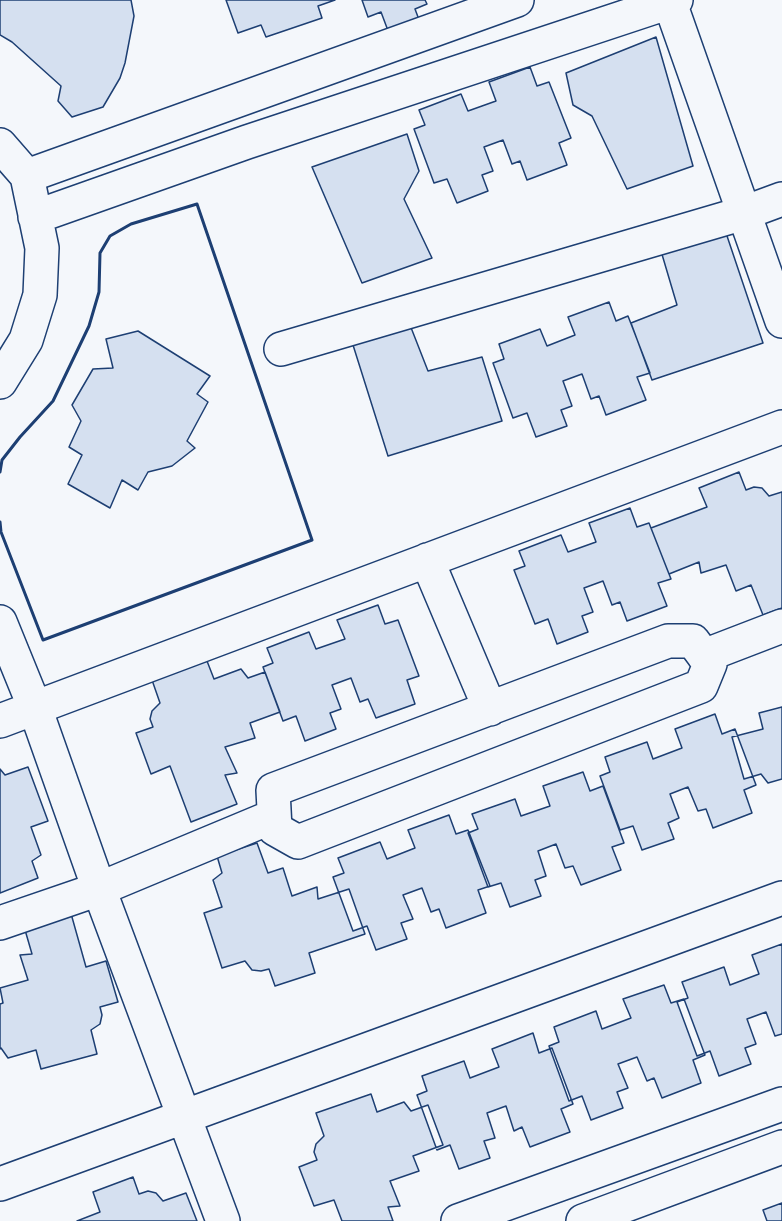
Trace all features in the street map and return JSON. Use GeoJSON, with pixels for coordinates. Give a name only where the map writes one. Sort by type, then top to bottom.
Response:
{"type":"FeatureCollection","features":[{"type":"Feature","properties":{"kind":"street"},"geometry":{"type":"LineString","coordinates":[[27,176],[517,0]]}},
{"type":"Feature","properties":{"kind":"street"},"geometry":{"type":"LineString","coordinates":[[36,217],[247,142],[671,1],[782,321]]}},
{"type":"Feature","properties":{"kind":"street"},"geometry":{"type":"LineString","coordinates":[[229,103],[247,142]]}},
{"type":"Feature","properties":{"kind":"street"},"geometry":{"type":"LineString","coordinates":[[0,145],[27,176],[42,248],[40,295],[26,340],[0,382]]}},
{"type":"Feature","properties":{"kind":"street"},"geometry":{"type":"LineString","coordinates":[[281,349],[744,213],[782,199]]}},
{"type":"Feature","properties":{"kind":"street"},"geometry":{"type":"LineString","coordinates":[[0,721],[782,427]]}},
{"type":"Feature","properties":{"kind":"street"},"geometry":{"type":"LineString","coordinates":[[427,560],[490,708]]}},
{"type":"Feature","properties":{"kind":"street"},"geometry":{"type":"LineString","coordinates":[[0,622],[35,708],[99,889],[223,1221]]}},
{"type":"Feature","properties":{"kind":"street"},"geometry":{"type":"LineString","coordinates":[[704,656],[782,626]]}},
{"type":"Feature","properties":{"kind":"street"},"geometry":{"type":"LineString","coordinates":[[668,641],[693,641],[704,656],[710,664],[701,686],[298,842],[275,829],[273,790],[668,641]]}},
{"type":"Feature","properties":{"kind":"street"},"geometry":{"type":"LineString","coordinates":[[0,923],[99,889],[274,816]]}},
{"type":"Feature","properties":{"kind":"street"},"geometry":{"type":"LineString","coordinates":[[0,1184],[782,898]]}},
{"type":"Feature","properties":{"kind":"street"},"geometry":{"type":"LineString","coordinates":[[459,1221],[782,1104]]}},
{"type":"Feature","properties":{"kind":"street"},"geometry":{"type":"LineString","coordinates":[[583,1221],[782,1147]]}},
{"type":"Feature","properties":{"kind":"building"},"geometry":{"type":"Polygon","coordinates":[[[0,0],[131,0],[134,16],[125,63],[120,78],[103,107],[72,117],[58,101],[61,86],[12,42],[0,35],[0,0]]]}},
{"type":"Feature","properties":{"kind":"building"},"geometry":{"type":"Polygon","coordinates":[[[226,0],[335,0],[318,6],[322,18],[266,37],[261,25],[238,33],[226,0]]]}},
{"type":"Feature","properties":{"kind":"building"},"geometry":{"type":"Polygon","coordinates":[[[362,0],[425,0],[427,4],[415,9],[421,25],[390,36],[381,12],[368,17],[362,0]]]}},
{"type":"Feature","properties":{"kind":"building"},"geometry":{"type":"Polygon","coordinates":[[[656,37],[693,166],[627,189],[592,116],[573,105],[566,73],[656,37]]]}},
{"type":"Feature","properties":{"kind":"building"},"geometry":{"type":"Polygon","coordinates":[[[530,67],[537,86],[549,82],[571,138],[559,143],[567,165],[527,180],[520,161],[512,164],[503,140],[484,147],[493,171],[482,175],[488,191],[457,203],[447,179],[434,183],[414,129],[425,125],[419,110],[461,94],[468,111],[496,101],[489,82],[530,67]]]}},
{"type":"Feature","properties":{"kind":"building"},"geometry":{"type":"Polygon","coordinates":[[[407,134],[419,171],[404,199],[432,258],[362,283],[312,167],[407,134]]]}},
{"type":"Feature","properties":{"kind":"building"},"geometry":{"type":"Polygon","coordinates":[[[725,230],[763,343],[652,380],[631,323],[677,305],[661,251],[725,230]]]}},
{"type":"Feature","properties":{"kind":"building"},"geometry":{"type":"Polygon","coordinates":[[[609,302],[616,321],[628,316],[650,373],[637,377],[646,400],[606,415],[599,396],[591,399],[582,374],[563,381],[572,406],[561,410],[567,426],[536,437],[527,413],[513,418],[493,363],[504,359],[499,344],[540,329],[547,346],[575,335],[568,317],[609,302]]]}},
{"type":"Feature","properties":{"kind":"building"},"geometry":{"type":"Polygon","coordinates":[[[410,325],[428,371],[482,357],[502,421],[388,456],[353,345],[410,325]]]}},
{"type":"Feature","properties":{"kind":"building"},"geometry":{"type":"Polygon","coordinates":[[[138,331],[210,376],[197,394],[208,402],[187,441],[195,448],[172,466],[148,472],[138,490],[122,480],[110,508],[68,484],[82,455],[69,447],[81,421],[72,405],[93,369],[113,368],[106,339],[138,331]]]}},
{"type":"Feature","properties":{"kind":"building"},"geometry":{"type":"Polygon","coordinates":[[[739,472],[746,490],[754,487],[762,488],[769,496],[782,492],[782,608],[763,615],[751,585],[736,591],[726,565],[701,573],[699,562],[669,574],[651,528],[707,507],[699,488],[739,472]]]}},
{"type":"Feature","properties":{"kind":"building"},"geometry":{"type":"Polygon","coordinates":[[[630,508],[637,527],[649,523],[671,579],[658,583],[667,606],[627,621],[620,602],[612,605],[603,581],[584,588],[593,612],[582,616],[588,632],[557,644],[548,619],[535,624],[514,570],[525,566],[519,551],[561,535],[568,552],[596,542],[589,523],[630,508]]]}},
{"type":"Feature","properties":{"kind":"building"},"geometry":{"type":"Polygon","coordinates":[[[378,605],[385,624],[398,620],[419,676],[407,680],[415,704],[376,718],[368,699],[360,702],[351,678],[332,685],[341,709],[330,713],[336,729],[305,741],[296,716],[283,721],[263,667],[273,663],[267,648],[309,632],[316,649],[345,639],[337,620],[378,605]]]}},
{"type":"Feature","properties":{"kind":"building"},"geometry":{"type":"Polygon","coordinates":[[[207,661],[214,679],[241,669],[248,678],[265,672],[280,712],[250,723],[255,738],[225,747],[237,773],[225,775],[237,804],[191,822],[170,766],[151,774],[136,733],[153,727],[150,719],[152,711],[160,703],[152,680],[207,661]]]}},
{"type":"Feature","properties":{"kind":"building"},"geometry":{"type":"Polygon","coordinates":[[[782,707],[782,779],[768,783],[761,774],[744,779],[732,737],[763,729],[759,713],[782,707]]]}},
{"type":"Feature","properties":{"kind":"building"},"geometry":{"type":"Polygon","coordinates":[[[715,714],[722,734],[735,729],[756,785],[744,790],[752,813],[713,828],[706,809],[698,811],[688,787],[670,794],[679,818],[668,823],[674,839],[642,850],[633,826],[620,830],[600,776],[610,772],[605,757],[647,742],[653,759],[682,748],[675,729],[715,714]]]}},
{"type":"Feature","properties":{"kind":"building"},"geometry":{"type":"Polygon","coordinates":[[[28,767],[48,821],[31,827],[41,855],[32,861],[38,878],[0,893],[0,769],[5,775],[28,767]]]}},
{"type":"Feature","properties":{"kind":"building"},"geometry":{"type":"Polygon","coordinates":[[[583,772],[590,791],[603,786],[624,843],[612,847],[621,870],[581,885],[573,866],[565,868],[556,844],[538,851],[546,876],[535,880],[541,896],[510,907],[501,883],[488,887],[468,833],[478,829],[472,814],[515,799],[521,816],[550,806],[543,786],[583,772]]]}},
{"type":"Feature","properties":{"kind":"building"},"geometry":{"type":"Polygon","coordinates":[[[449,815],[456,834],[468,830],[490,886],[478,890],[486,913],[446,928],[439,909],[431,912],[422,888],[403,895],[413,919],[401,923],[407,939],[376,950],[367,926],[353,931],[333,877],[344,873],[338,858],[380,842],[387,859],[415,848],[408,830],[449,815]]]}},
{"type":"Feature","properties":{"kind":"building"},"geometry":{"type":"Polygon","coordinates":[[[257,843],[268,873],[283,868],[292,896],[317,887],[318,899],[349,889],[365,934],[309,953],[315,973],[275,986],[269,969],[252,970],[245,961],[222,968],[204,913],[222,907],[213,880],[222,873],[217,856],[257,843]]]}},
{"type":"Feature","properties":{"kind":"building"},"geometry":{"type":"Polygon","coordinates":[[[70,910],[86,967],[106,961],[118,1002],[100,1007],[102,1015],[100,1024],[91,1030],[97,1054],[41,1069],[36,1050],[8,1058],[0,1049],[0,1004],[3,1003],[0,988],[28,980],[20,955],[32,954],[23,923],[70,910]]]}},
{"type":"Feature","properties":{"kind":"building"},"geometry":{"type":"Polygon","coordinates":[[[782,944],[782,1034],[775,1036],[766,1012],[747,1019],[756,1044],[745,1048],[751,1064],[719,1076],[710,1051],[697,1056],[677,1002],[688,998],[682,982],[724,967],[730,985],[759,974],[752,955],[782,944]]]}},
{"type":"Feature","properties":{"kind":"building"},"geometry":{"type":"Polygon","coordinates":[[[664,985],[671,1003],[684,999],[705,1055],[693,1060],[701,1083],[662,1098],[654,1078],[647,1081],[637,1057],[618,1064],[628,1088],[617,1092],[623,1108],[591,1120],[582,1096],[569,1101],[549,1046],[559,1042],[554,1027],[596,1011],[602,1029],[631,1018],[623,999],[664,985]]]}},
{"type":"Feature","properties":{"kind":"building"},"geometry":{"type":"Polygon","coordinates":[[[533,1033],[539,1053],[552,1048],[573,1104],[561,1109],[570,1132],[530,1147],[522,1127],[514,1131],[506,1106],[487,1113],[495,1138],[484,1141],[490,1158],[459,1169],[450,1145],[437,1150],[417,1095],[427,1091],[422,1076],[464,1061],[470,1078],[499,1067],[492,1049],[533,1033]]]}},
{"type":"Feature","properties":{"kind":"building"},"geometry":{"type":"Polygon","coordinates":[[[371,1094],[377,1112],[404,1102],[411,1111],[428,1105],[443,1145],[413,1156],[419,1171],[390,1181],[400,1206],[388,1207],[393,1221],[342,1221],[334,1200],[314,1206],[299,1167],[317,1160],[314,1152],[316,1144],[324,1136],[316,1113],[371,1094]]]}},
{"type":"Feature","properties":{"kind":"building"},"geometry":{"type":"Polygon","coordinates":[[[133,1177],[139,1194],[148,1191],[156,1193],[163,1201],[186,1193],[197,1221],[77,1221],[100,1212],[93,1192],[133,1177]]]}},
{"type":"Feature","properties":{"kind":"building"},"geometry":{"type":"Polygon","coordinates":[[[782,1203],[782,1221],[767,1221],[763,1210],[782,1203]]]}},
{"type":"Feature","properties":{"kind":"wall"},"geometry":{"type":"LineString","coordinates":[[0,472],[2,460],[53,401],[89,326],[99,292],[100,253],[110,236],[131,224],[197,204],[312,540],[43,640],[1,532],[0,522]]}}]}
